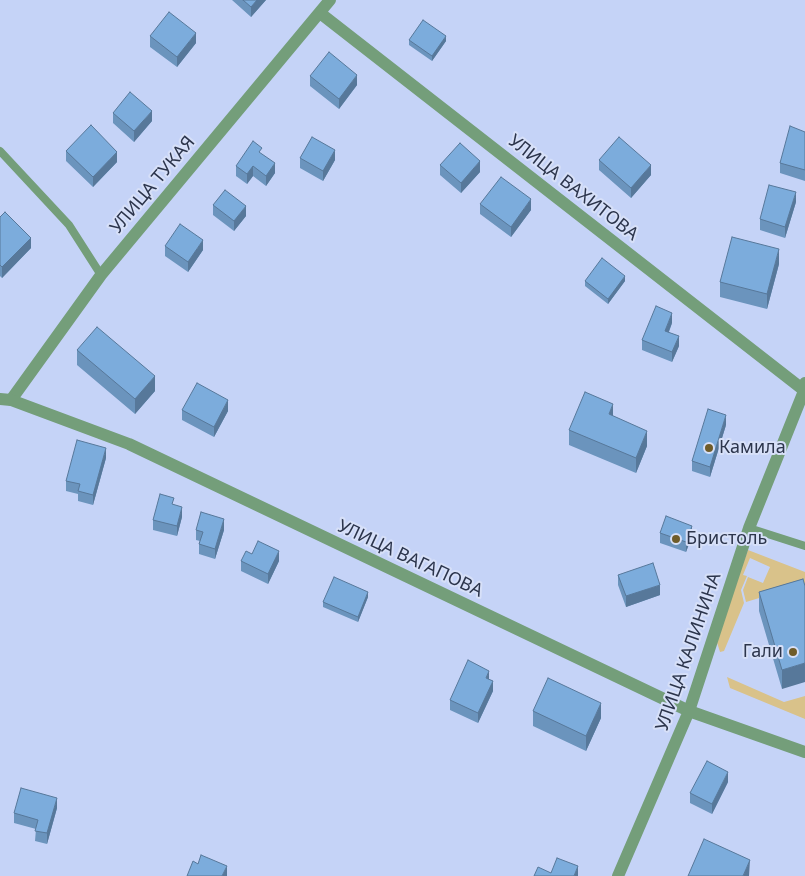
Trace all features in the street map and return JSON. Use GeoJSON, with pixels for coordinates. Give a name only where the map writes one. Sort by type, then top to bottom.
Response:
{"type":"FeatureCollection","features":[{"type":"Feature","properties":{"kind":"street","name":"УЛИЦА ТУКАЯ"},"geometry":{"type":"LineString","coordinates":[[5,400],[101,274],[330,0]]}},
{"type":"Feature","properties":{"kind":"street","name":"УЛИЦА ВАХИТОВА"},"geometry":{"type":"LineString","coordinates":[[320,13],[805,391]]}},
{"type":"Feature","properties":{"kind":"street","name":"УЛИЦА КАЛИНИНА"},"geometry":{"type":"LineString","coordinates":[[618,876],[689,711],[749,528],[805,391],[805,381]]}},
{"type":"Feature","properties":{"kind":"street","name":"УЛИЦА ВАГАПОВА"},"geometry":{"type":"LineString","coordinates":[[5,400],[129,444],[689,711],[805,752]]}},
{"type":"Feature","properties":{"kind":"lane"},"geometry":{"type":"LineString","coordinates":[[0,151],[69,225],[101,274]]}},
{"type":"Feature","properties":{"kind":"lane"},"geometry":{"type":"LineString","coordinates":[[749,528],[805,546]]}},
{"type":"Feature","properties":{"kind":"shaded area"},"geometry":{"type":"Polygon","coordinates":[[[748,550],[805,572],[805,588],[799,586],[746,602],[743,590],[748,577],[763,583],[770,567],[750,558],[743,575],[747,576],[741,590],[744,603],[724,651],[720,652],[715,636],[748,550]]]}},
{"type":"Feature","properties":{"kind":"shaded area"},"geometry":{"type":"Polygon","coordinates":[[[727,677],[784,702],[805,696],[805,719],[730,688],[727,677]]]}},
{"type":"Feature","properties":{"kind":"building"},"geometry":{"type":"Polygon","coordinates":[[[243,0],[257,0],[251,7],[243,0]]]}},
{"type":"Feature","properties":{"kind":"building"},"geometry":{"type":"Polygon","coordinates":[[[169,12],[196,33],[177,57],[150,36],[169,12]]]}},
{"type":"Feature","properties":{"kind":"building"},"geometry":{"type":"Polygon","coordinates":[[[423,20],[446,36],[432,56],[409,40],[423,20]]]}},
{"type":"Feature","properties":{"kind":"building"},"geometry":{"type":"Polygon","coordinates":[[[329,52],[357,75],[339,99],[310,76],[329,52]]]}},
{"type":"Feature","properties":{"kind":"building"},"geometry":{"type":"Polygon","coordinates":[[[130,92],[152,111],[134,131],[113,113],[130,92]]]}},
{"type":"Feature","properties":{"kind":"building"},"geometry":{"type":"Polygon","coordinates":[[[91,125],[117,152],[93,177],[66,151],[91,125]]]}},
{"type":"Feature","properties":{"kind":"building"},"geometry":{"type":"Polygon","coordinates":[[[790,126],[805,132],[805,170],[780,163],[790,126]]]}},
{"type":"Feature","properties":{"kind":"building"},"geometry":{"type":"Polygon","coordinates":[[[312,137],[335,150],[323,171],[300,158],[312,137]]]}},
{"type":"Feature","properties":{"kind":"building"},"geometry":{"type":"Polygon","coordinates":[[[619,137],[651,165],[631,188],[599,160],[619,137]]]}},
{"type":"Feature","properties":{"kind":"building"},"geometry":{"type":"Polygon","coordinates":[[[253,141],[262,148],[259,152],[275,163],[266,176],[253,166],[247,174],[236,166],[253,141]]]}},
{"type":"Feature","properties":{"kind":"building"},"geometry":{"type":"Polygon","coordinates":[[[460,143],[480,161],[461,183],[440,165],[460,143]]]}},
{"type":"Feature","properties":{"kind":"building"},"geometry":{"type":"Polygon","coordinates":[[[501,177],[531,199],[511,227],[480,204],[501,177]]]}},
{"type":"Feature","properties":{"kind":"building"},"geometry":{"type":"Polygon","coordinates":[[[769,185],[796,192],[785,227],[760,219],[769,185]]]}},
{"type":"Feature","properties":{"kind":"building"},"geometry":{"type":"Polygon","coordinates":[[[225,190],[246,206],[234,221],[213,205],[225,190]]]}},
{"type":"Feature","properties":{"kind":"building"},"geometry":{"type":"Polygon","coordinates":[[[5,212],[31,238],[2,267],[0,265],[0,217],[5,212]]]}},
{"type":"Feature","properties":{"kind":"building"},"geometry":{"type":"Polygon","coordinates":[[[180,224],[203,240],[188,262],[165,246],[180,224]]]}},
{"type":"Feature","properties":{"kind":"building"},"geometry":{"type":"Polygon","coordinates":[[[732,237],[779,249],[767,294],[720,282],[732,237]]]}},
{"type":"Feature","properties":{"kind":"building"},"geometry":{"type":"Polygon","coordinates":[[[602,258],[625,276],[608,299],[585,281],[602,258]]]}},
{"type":"Feature","properties":{"kind":"building"},"geometry":{"type":"Polygon","coordinates":[[[656,306],[672,313],[665,331],[679,336],[672,352],[642,340],[656,306]]]}},
{"type":"Feature","properties":{"kind":"building"},"geometry":{"type":"Polygon","coordinates":[[[97,327],[155,376],[135,399],[77,350],[97,327]]]}},
{"type":"Feature","properties":{"kind":"building"},"geometry":{"type":"Polygon","coordinates":[[[197,383],[228,400],[214,427],[182,410],[197,383]]]}},
{"type":"Feature","properties":{"kind":"building"},"geometry":{"type":"Polygon","coordinates":[[[585,392],[613,404],[609,414],[647,431],[636,458],[569,430],[585,392]]]}},
{"type":"Feature","properties":{"kind":"building"},"geometry":{"type":"Polygon","coordinates":[[[708,409],[726,415],[710,467],[692,461],[708,409]]]}},
{"type":"Feature","properties":{"kind":"building"},"geometry":{"type":"Polygon","coordinates":[[[77,440],[106,448],[93,495],[78,491],[80,484],[66,481],[77,440]]]}},
{"type":"Feature","properties":{"kind":"building"},"geometry":{"type":"Polygon","coordinates":[[[160,494],[174,498],[172,504],[182,507],[177,526],[153,520],[160,494]]]}},
{"type":"Feature","properties":{"kind":"building"},"geometry":{"type":"Polygon","coordinates":[[[201,512],[224,519],[215,549],[199,544],[203,532],[196,530],[201,512]]]}},
{"type":"Feature","properties":{"kind":"building"},"geometry":{"type":"Polygon","coordinates":[[[666,516],[692,526],[686,542],[660,533],[666,516]]]}},
{"type":"Feature","properties":{"kind":"building"},"geometry":{"type":"Polygon","coordinates":[[[258,541],[279,551],[268,574],[241,561],[246,551],[252,554],[258,541]]]}},
{"type":"Feature","properties":{"kind":"building"},"geometry":{"type":"Polygon","coordinates":[[[653,563],[660,585],[626,596],[618,575],[653,563]]]}},
{"type":"Feature","properties":{"kind":"building"},"geometry":{"type":"Polygon","coordinates":[[[334,577],[368,592],[358,617],[323,602],[334,577]]]}},
{"type":"Feature","properties":{"kind":"building"},"geometry":{"type":"Polygon","coordinates":[[[803,579],[805,586],[805,663],[782,670],[759,592],[803,579]]]}},
{"type":"Feature","properties":{"kind":"building"},"geometry":{"type":"Polygon","coordinates":[[[468,660],[489,671],[486,678],[493,681],[478,713],[450,700],[468,660]]]}},
{"type":"Feature","properties":{"kind":"building"},"geometry":{"type":"Polygon","coordinates":[[[548,678],[601,703],[586,736],[533,711],[548,678]]]}},
{"type":"Feature","properties":{"kind":"building"},"geometry":{"type":"Polygon","coordinates":[[[707,761],[728,772],[712,804],[690,793],[707,761]]]}},
{"type":"Feature","properties":{"kind":"building"},"geometry":{"type":"Polygon","coordinates":[[[21,788],[57,798],[47,833],[35,831],[38,820],[14,813],[21,788]]]}},
{"type":"Feature","properties":{"kind":"building"},"geometry":{"type":"Polygon","coordinates":[[[704,839],[750,860],[743,876],[688,876],[704,839]]]}},
{"type":"Feature","properties":{"kind":"building"},"geometry":{"type":"Polygon","coordinates":[[[201,855],[227,866],[222,876],[187,876],[193,861],[198,864],[201,855]]]}},
{"type":"Feature","properties":{"kind":"building"},"geometry":{"type":"Polygon","coordinates":[[[557,858],[578,866],[574,876],[534,876],[538,867],[551,873],[557,858]]]}},
{"type":"Feature","properties":{"kind":"place","name":"Камила"},"geometry":{"type":"Point","coordinates":[709,448]}},
{"type":"Feature","properties":{"kind":"place","name":"Бристоль"},"geometry":{"type":"Point","coordinates":[676,539]}},
{"type":"Feature","properties":{"kind":"place","name":"Гали"},"geometry":{"type":"Point","coordinates":[793,652]}}]}
